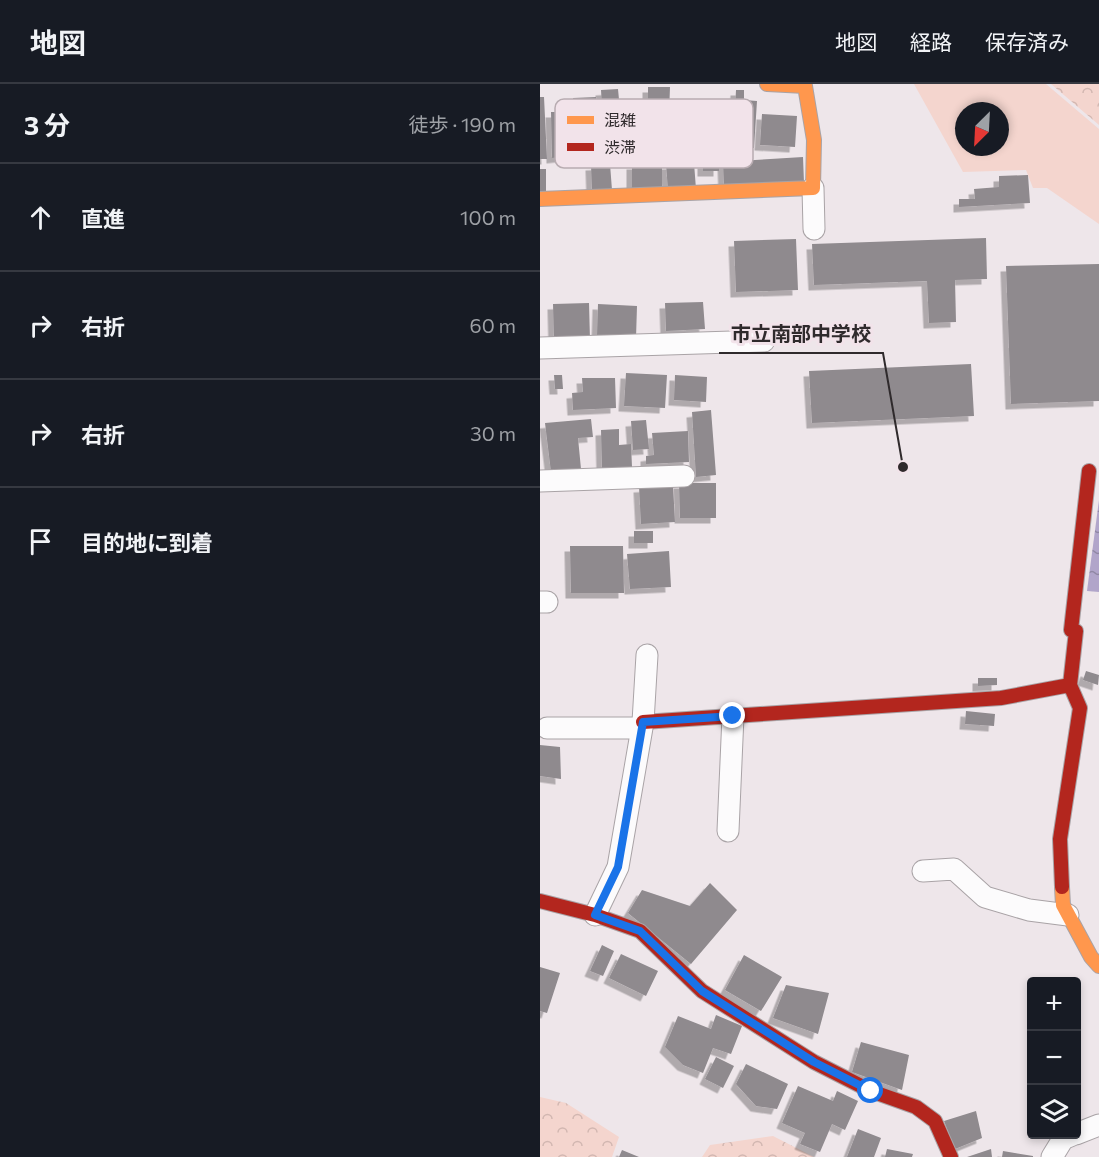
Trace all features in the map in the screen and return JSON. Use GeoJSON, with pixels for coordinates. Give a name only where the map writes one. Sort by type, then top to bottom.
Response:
{"type":"FeatureCollection","features":[{"type":"Feature","properties":{"kind":"street"},"geometry":{"type":"LineString","coordinates":[[767,84],[805,86],[814,140],[813,229]]}},
{"type":"Feature","properties":{"kind":"street"},"geometry":{"type":"LineString","coordinates":[[540,199],[813,188]]}},
{"type":"Feature","properties":{"kind":"street"},"geometry":{"type":"LineString","coordinates":[[540,348],[764,340]]}},
{"type":"Feature","properties":{"kind":"street"},"geometry":{"type":"LineString","coordinates":[[1089,471],[1071,630],[1076,632],[1070,685],[1080,708],[1060,839],[1063,905],[1091,957],[1099,966]]}},
{"type":"Feature","properties":{"kind":"street"},"geometry":{"type":"LineString","coordinates":[[540,481],[684,476]]}},
{"type":"Feature","properties":{"kind":"street"},"geometry":{"type":"LineString","coordinates":[[595,915],[618,867],[643,725],[646,656]]}},
{"type":"Feature","properties":{"kind":"street"},"geometry":{"type":"LineString","coordinates":[[548,728],[643,725],[733,716],[1001,698],[1070,685]]}},
{"type":"Feature","properties":{"kind":"street"},"geometry":{"type":"LineString","coordinates":[[728,831],[733,716]]}},
{"type":"Feature","properties":{"kind":"street"},"geometry":{"type":"LineString","coordinates":[[923,871],[954,869],[985,897],[1029,910],[1068,915]]}},
{"type":"Feature","properties":{"kind":"street"},"geometry":{"type":"LineString","coordinates":[[540,901],[595,915],[640,931],[702,991],[814,1062],[871,1091],[916,1107],[935,1121],[951,1157]]}},
{"type":"Feature","properties":{"kind":"street"},"geometry":{"type":"LineString","coordinates":[[1081,1132],[1099,1125]]}},
{"type":"Feature","properties":{"kind":"street"},"geometry":{"type":"LineString","coordinates":[[1052,1157],[1063,1139]]}},
{"type":"Feature","properties":{"kind":"green space"},"geometry":{"type":"Polygon","coordinates":[[[914,84],[1046,84],[1099,129],[1099,224],[1047,188],[1033,188],[1026,170],[963,172],[914,84]]]}},
{"type":"Feature","properties":{"kind":"green space"},"geometry":{"type":"Polygon","coordinates":[[[1051,84],[1099,84],[1099,125],[1051,84]]]}},
{"type":"Feature","properties":{"kind":"green space"},"geometry":{"type":"Polygon","coordinates":[[[540,1097],[566,1103],[619,1137],[612,1157],[540,1157],[540,1097]]]}},
{"type":"Feature","properties":{"kind":"green space"},"geometry":{"type":"Polygon","coordinates":[[[773,1136],[814,1157],[702,1157],[710,1145],[773,1136]]]}},
{"type":"Feature","properties":{"kind":"water"},"geometry":{"type":"Polygon","coordinates":[[[1099,500],[1099,592],[1087,591],[1099,500]]]}},
{"type":"Feature","properties":{"kind":"building"},"geometry":{"type":"Polygon","coordinates":[[[648,87],[670,87],[670,99],[648,99],[648,87]]]}},
{"type":"Feature","properties":{"kind":"building"},"geometry":{"type":"Polygon","coordinates":[[[618,89],[619,99],[602,99],[601,90],[618,89]]]}},
{"type":"Feature","properties":{"kind":"building"},"geometry":{"type":"Polygon","coordinates":[[[736,90],[744,90],[744,99],[736,99],[736,90]]]}},
{"type":"Feature","properties":{"kind":"building"},"geometry":{"type":"Polygon","coordinates":[[[540,97],[544,97],[547,159],[540,159],[540,97]]]}},
{"type":"Feature","properties":{"kind":"building"},"geometry":{"type":"Polygon","coordinates":[[[596,97],[596,99],[573,99],[596,97]]]}},
{"type":"Feature","properties":{"kind":"building"},"geometry":{"type":"Polygon","coordinates":[[[753,101],[757,101],[753,148],[753,101]]]}},
{"type":"Feature","properties":{"kind":"building"},"geometry":{"type":"Polygon","coordinates":[[[551,112],[555,112],[555,158],[552,158],[551,112]]]}},
{"type":"Feature","properties":{"kind":"building"},"geometry":{"type":"Polygon","coordinates":[[[762,114],[797,116],[795,147],[760,145],[762,114]]]}},
{"type":"Feature","properties":{"kind":"building"},"geometry":{"type":"Polygon","coordinates":[[[803,157],[804,183],[724,188],[723,168],[753,168],[753,160],[803,157]]]}},
{"type":"Feature","properties":{"kind":"building"},"geometry":{"type":"Polygon","coordinates":[[[591,168],[610,168],[612,190],[592,192],[591,168]]]}},
{"type":"Feature","properties":{"kind":"building"},"geometry":{"type":"Polygon","coordinates":[[[632,168],[662,168],[662,191],[632,192],[632,168]]]}},
{"type":"Feature","properties":{"kind":"building"},"geometry":{"type":"Polygon","coordinates":[[[666,168],[694,168],[696,189],[668,190],[666,168]]]}},
{"type":"Feature","properties":{"kind":"building"},"geometry":{"type":"Polygon","coordinates":[[[703,168],[719,168],[719,171],[703,171],[703,168]]]}},
{"type":"Feature","properties":{"kind":"building"},"geometry":{"type":"Polygon","coordinates":[[[540,169],[546,169],[546,193],[540,193],[540,169]]]}},
{"type":"Feature","properties":{"kind":"building"},"geometry":{"type":"Polygon","coordinates":[[[1028,175],[1030,203],[959,207],[959,199],[975,199],[974,189],[999,187],[999,176],[1028,175]]]}},
{"type":"Feature","properties":{"kind":"building"},"geometry":{"type":"Polygon","coordinates":[[[986,238],[987,279],[955,280],[956,322],[929,323],[927,281],[814,285],[812,244],[986,238]]]}},
{"type":"Feature","properties":{"kind":"building"},"geometry":{"type":"Polygon","coordinates":[[[796,239],[798,290],[736,292],[734,241],[796,239]]]}},
{"type":"Feature","properties":{"kind":"building"},"geometry":{"type":"Polygon","coordinates":[[[1099,264],[1099,401],[1011,404],[1006,266],[1099,264]]]}},
{"type":"Feature","properties":{"kind":"building"},"geometry":{"type":"Polygon","coordinates":[[[703,302],[705,329],[666,331],[665,303],[703,302]]]}},
{"type":"Feature","properties":{"kind":"building"},"geometry":{"type":"Polygon","coordinates":[[[589,303],[590,340],[554,341],[553,304],[589,303]]]}},
{"type":"Feature","properties":{"kind":"building"},"geometry":{"type":"Polygon","coordinates":[[[598,304],[637,306],[636,338],[597,336],[598,304]]]}},
{"type":"Feature","properties":{"kind":"building"},"geometry":{"type":"Polygon","coordinates":[[[971,364],[974,416],[812,423],[809,371],[971,364]]]}},
{"type":"Feature","properties":{"kind":"building"},"geometry":{"type":"Polygon","coordinates":[[[626,373],[667,375],[665,408],[624,406],[626,373]]]}},
{"type":"Feature","properties":{"kind":"building"},"geometry":{"type":"Polygon","coordinates":[[[554,375],[562,375],[563,389],[555,389],[554,375]]]}},
{"type":"Feature","properties":{"kind":"building"},"geometry":{"type":"Polygon","coordinates":[[[675,375],[707,377],[706,402],[674,400],[675,375]]]}},
{"type":"Feature","properties":{"kind":"building"},"geometry":{"type":"Polygon","coordinates":[[[582,378],[615,378],[616,408],[573,410],[572,393],[583,392],[582,378]]]}},
{"type":"Feature","properties":{"kind":"building"},"geometry":{"type":"Polygon","coordinates":[[[711,410],[716,475],[696,477],[692,412],[711,410]]]}},
{"type":"Feature","properties":{"kind":"building"},"geometry":{"type":"Polygon","coordinates":[[[591,419],[593,437],[578,438],[581,469],[551,472],[545,423],[591,419]]]}},
{"type":"Feature","properties":{"kind":"building"},"geometry":{"type":"Polygon","coordinates":[[[646,420],[649,449],[633,450],[631,421],[646,420]]]}},
{"type":"Feature","properties":{"kind":"building"},"geometry":{"type":"Polygon","coordinates":[[[619,429],[619,445],[631,444],[632,467],[602,468],[601,430],[619,429]]]}},
{"type":"Feature","properties":{"kind":"building"},"geometry":{"type":"Polygon","coordinates":[[[688,431],[689,462],[646,464],[646,456],[654,455],[652,433],[688,431]]]}},
{"type":"Feature","properties":{"kind":"building"},"geometry":{"type":"Polygon","coordinates":[[[679,483],[716,483],[716,518],[680,518],[679,483]]]}},
{"type":"Feature","properties":{"kind":"building"},"geometry":{"type":"Polygon","coordinates":[[[673,485],[675,522],[641,524],[639,487],[673,485]]]}},
{"type":"Feature","properties":{"kind":"building"},"geometry":{"type":"Polygon","coordinates":[[[634,531],[653,531],[653,543],[634,543],[634,531]]]}},
{"type":"Feature","properties":{"kind":"building"},"geometry":{"type":"Polygon","coordinates":[[[570,546],[623,546],[624,593],[571,593],[570,546]]]}},
{"type":"Feature","properties":{"kind":"building"},"geometry":{"type":"Polygon","coordinates":[[[669,551],[671,587],[630,589],[627,554],[669,551]]]}},
{"type":"Feature","properties":{"kind":"building"},"geometry":{"type":"Polygon","coordinates":[[[1086,671],[1099,675],[1098,685],[1083,680],[1086,671]]]}},
{"type":"Feature","properties":{"kind":"building"},"geometry":{"type":"Polygon","coordinates":[[[978,678],[997,678],[997,685],[978,686],[978,678]]]}},
{"type":"Feature","properties":{"kind":"building"},"geometry":{"type":"Polygon","coordinates":[[[966,711],[995,714],[994,726],[965,724],[966,711]]]}},
{"type":"Feature","properties":{"kind":"building"},"geometry":{"type":"Polygon","coordinates":[[[540,745],[560,747],[561,779],[540,776],[540,745]]]}},
{"type":"Feature","properties":{"kind":"building"},"geometry":{"type":"Polygon","coordinates":[[[710,883],[737,910],[691,964],[628,913],[642,890],[690,906],[710,883]]]}},
{"type":"Feature","properties":{"kind":"building"},"geometry":{"type":"Polygon","coordinates":[[[602,945],[614,951],[603,976],[590,971],[602,945]]]}},
{"type":"Feature","properties":{"kind":"building"},"geometry":{"type":"Polygon","coordinates":[[[621,954],[658,971],[646,996],[609,978],[621,954]]]}},
{"type":"Feature","properties":{"kind":"building"},"geometry":{"type":"Polygon","coordinates":[[[744,955],[782,977],[761,1011],[725,990],[744,955]]]}},
{"type":"Feature","properties":{"kind":"building"},"geometry":{"type":"Polygon","coordinates":[[[540,967],[560,973],[547,1013],[540,1011],[540,967]]]}},
{"type":"Feature","properties":{"kind":"building"},"geometry":{"type":"Polygon","coordinates":[[[786,985],[829,993],[818,1034],[773,1018],[786,985]]]}},
{"type":"Feature","properties":{"kind":"building"},"geometry":{"type":"Polygon","coordinates":[[[716,1015],[742,1026],[731,1054],[713,1048],[703,1073],[683,1065],[665,1047],[678,1016],[711,1029],[716,1015]]]}},
{"type":"Feature","properties":{"kind":"building"},"geometry":{"type":"Polygon","coordinates":[[[861,1042],[909,1055],[902,1090],[852,1072],[861,1042]]]}},
{"type":"Feature","properties":{"kind":"building"},"geometry":{"type":"Polygon","coordinates":[[[716,1057],[734,1066],[723,1088],[705,1079],[716,1057]]]}},
{"type":"Feature","properties":{"kind":"building"},"geometry":{"type":"Polygon","coordinates":[[[746,1064],[788,1084],[777,1109],[756,1106],[736,1084],[746,1064]]]}},
{"type":"Feature","properties":{"kind":"building"},"geometry":{"type":"Polygon","coordinates":[[[798,1086],[833,1101],[837,1091],[858,1101],[845,1130],[832,1124],[820,1152],[800,1144],[805,1133],[782,1123],[798,1086]]]}},
{"type":"Feature","properties":{"kind":"building"},"geometry":{"type":"Polygon","coordinates":[[[976,1111],[982,1138],[955,1149],[944,1121],[976,1111]]]}},
{"type":"Feature","properties":{"kind":"building"},"geometry":{"type":"Polygon","coordinates":[[[858,1129],[881,1138],[874,1157],[847,1157],[858,1129]]]}},
{"type":"Feature","properties":{"kind":"building"},"geometry":{"type":"Polygon","coordinates":[[[887,1149],[913,1154],[912,1157],[885,1157],[887,1149]]]}},
{"type":"Feature","properties":{"kind":"building"},"geometry":{"type":"Polygon","coordinates":[[[991,1149],[992,1157],[967,1157],[991,1149]]]}},
{"type":"Feature","properties":{"kind":"building"},"geometry":{"type":"Polygon","coordinates":[[[622,1150],[639,1157],[619,1157],[622,1150]]]}},
{"type":"Feature","properties":{"kind":"building"},"geometry":{"type":"Polygon","coordinates":[[[1003,1151],[1033,1156],[1033,1157],[1002,1157],[1003,1151]]]}},
{"type":"Feature","properties":{"kind":"traffic: slow"},"geometry":{"type":"LineString","coordinates":[[540,199],[813,188],[814,140],[805,86],[767,84]]}},
{"type":"Feature","properties":{"kind":"traffic: slow"},"geometry":{"type":"LineString","coordinates":[[1062,887],[1063,905],[1091,957],[1099,966]]}},
{"type":"Feature","properties":{"kind":"traffic: jam"},"geometry":{"type":"LineString","coordinates":[[1062,887],[1060,839],[1080,708],[1070,685],[1076,631],[1071,630],[1089,471]]}},
{"type":"Feature","properties":{"kind":"traffic: jam"},"geometry":{"type":"LineString","coordinates":[[643,722],[1001,698],[1070,685]]}},
{"type":"Feature","properties":{"kind":"traffic: jam"},"geometry":{"type":"LineString","coordinates":[[540,901],[595,915],[640,931],[702,991],[814,1062],[871,1091],[916,1107],[935,1121],[951,1157]]}},
{"type":"Feature","properties":{"kind":"place","name":"市立南部中学校"},"geometry":{"type":"Point","coordinates":[903,467]}},
{"type":"Feature","properties":{"kind":"route"},"geometry":{"type":"LineString","coordinates":[[733,716],[643,722],[618,867],[595,915],[640,931],[702,991],[814,1062],[871,1091]]}}]}
